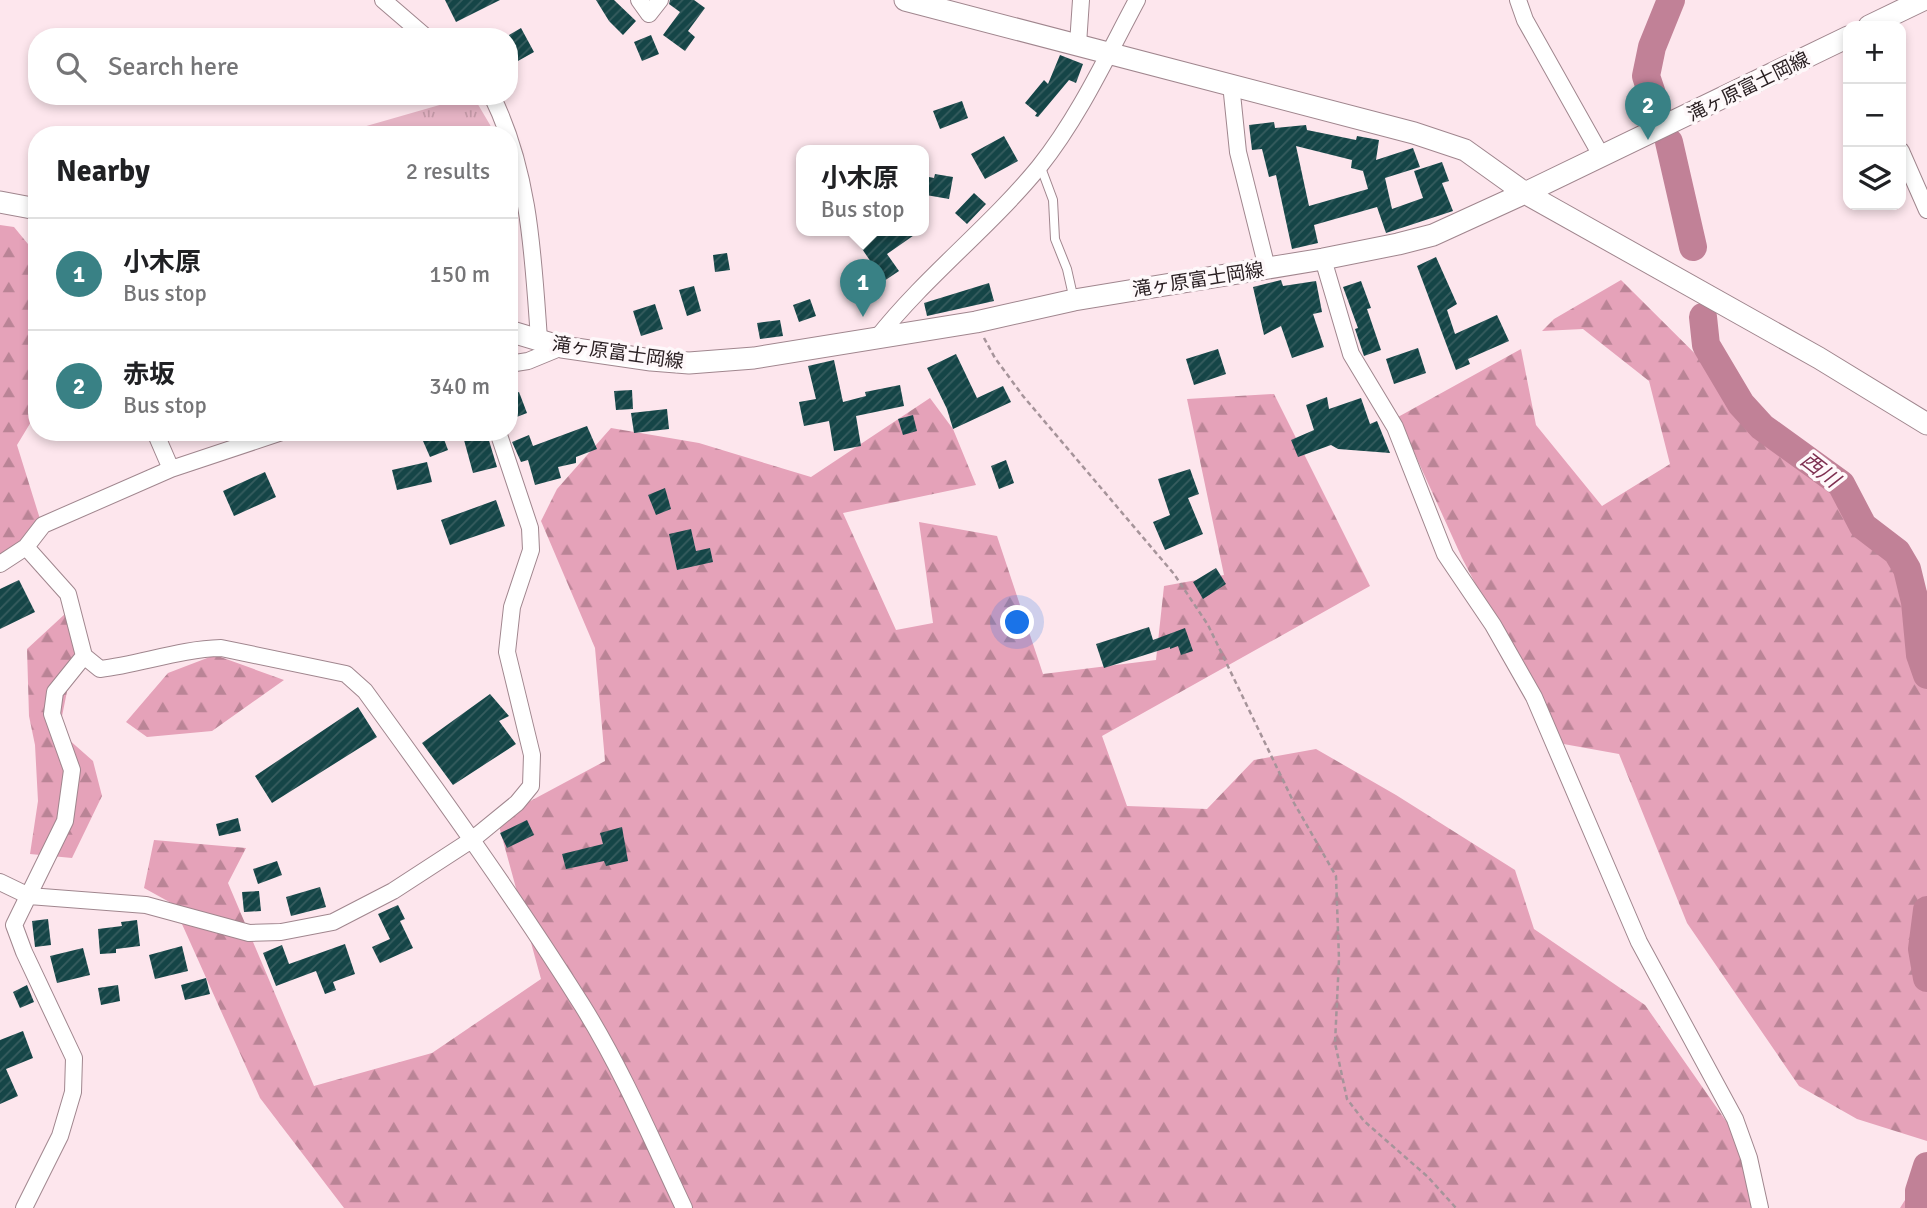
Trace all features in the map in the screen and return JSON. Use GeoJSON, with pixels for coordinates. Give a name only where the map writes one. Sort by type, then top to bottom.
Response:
{"type":"FeatureCollection","features":[{"type":"Feature","properties":{"kind":"main road"},"geometry":{"type":"LineString","coordinates":[[905,0],[1415,133],[1465,150],[1525,193],[1819,358],[1927,424]]}},
{"type":"Feature","properties":{"kind":"main road"},"geometry":{"type":"LineString","coordinates":[[1881,21],[1923,0]]}},
{"type":"Feature","properties":{"kind":"main road","name":"滝ヶ原富士岡線"},"geometry":{"type":"LineString","coordinates":[[518,333],[562,347],[651,360],[689,363],[754,358],[976,322],[1074,300],[1398,244],[1433,235],[1525,193],[1843,39]]}},
{"type":"Feature","properties":{"kind":"main road"},"geometry":{"type":"LineString","coordinates":[[0,202],[28,207]]}},
{"type":"Feature","properties":{"kind":"street"},"geometry":{"type":"LineString","coordinates":[[383,0],[416,28]]}},
{"type":"Feature","properties":{"kind":"street"},"geometry":{"type":"LineString","coordinates":[[639,0],[649,14],[660,0]]}},
{"type":"Feature","properties":{"kind":"street"},"geometry":{"type":"LineString","coordinates":[[1078,44],[1081,0]]}},
{"type":"Feature","properties":{"kind":"street"},"geometry":{"type":"LineString","coordinates":[[877,338],[899,310],[990,223],[1040,165],[1071,119],[1137,0]]}},
{"type":"Feature","properties":{"kind":"street"},"geometry":{"type":"LineString","coordinates":[[1518,0],[1525,20],[1602,157]]}},
{"type":"Feature","properties":{"kind":"street"},"geometry":{"type":"LineString","coordinates":[[1231,84],[1238,152],[1267,268]]}},
{"type":"Feature","properties":{"kind":"street"},"geometry":{"type":"LineString","coordinates":[[496,105],[507,126]]}},
{"type":"Feature","properties":{"kind":"street"},"geometry":{"type":"LineString","coordinates":[[1906,163],[1927,211]]}},
{"type":"Feature","properties":{"kind":"street"},"geometry":{"type":"LineString","coordinates":[[518,164],[531,232],[539,339]]}},
{"type":"Feature","properties":{"kind":"street"},"geometry":{"type":"LineString","coordinates":[[1323,259],[1351,354],[1395,427],[1445,554],[1493,625],[1534,696],[1639,942],[1735,1119],[1749,1158],[1760,1208]]}},
{"type":"Feature","properties":{"kind":"street"},"geometry":{"type":"LineString","coordinates":[[518,363],[562,347]]}},
{"type":"Feature","properties":{"kind":"street"},"geometry":{"type":"LineString","coordinates":[[159,441],[171,469]]}},
{"type":"Feature","properties":{"kind":"street"},"geometry":{"type":"LineString","coordinates":[[0,565],[26,547],[43,525],[171,469],[255,441]]}},
{"type":"Feature","properties":{"kind":"street"},"geometry":{"type":"LineString","coordinates":[[0,883],[29,896],[146,905],[249,933],[281,932],[333,922],[393,891],[473,839],[517,803],[531,786],[532,755],[507,652],[512,607],[531,550],[530,528],[501,441]]}},
{"type":"Feature","properties":{"kind":"street"},"geometry":{"type":"LineString","coordinates":[[26,547],[68,594],[84,656],[100,669],[127,666],[202,649],[221,648],[346,674],[365,691],[473,839],[582,1006],[628,1089],[684,1208]]}},
{"type":"Feature","properties":{"kind":"street"},"geometry":{"type":"LineString","coordinates":[[24,1208],[60,1136],[73,1092],[74,1058],[14,925],[65,821],[72,770],[52,714],[55,692],[84,656]]}},
{"type":"Feature","properties":{"kind":"lane"},"geometry":{"type":"LineString","coordinates":[[1040,165],[1052,200],[1055,239],[1067,269],[1074,300]]}},
{"type":"Feature","properties":{"kind":"path"},"geometry":{"type":"LineString","coordinates":[[976,322],[995,358],[1023,396],[1174,574],[1208,625],[1294,803],[1336,876],[1339,959],[1335,1043],[1347,1099],[1364,1121],[1428,1177],[1456,1208]]}},
{"type":"Feature","properties":{"kind":"green space"},"geometry":{"type":"Polygon","coordinates":[[[440,105],[478,105],[491,126],[366,126],[440,105]]]}},
{"type":"Feature","properties":{"kind":"green space"},"geometry":{"type":"Polygon","coordinates":[[[0,225],[14,227],[28,244],[28,427],[17,445],[40,519],[39,530],[0,562],[0,225]]]}},
{"type":"Feature","properties":{"kind":"green space"},"geometry":{"type":"Polygon","coordinates":[[[1621,280],[1816,474],[1927,591],[1927,1141],[1857,1119],[1799,1086],[1687,923],[1619,754],[1558,743],[1462,558],[1398,417],[1521,349],[1536,425],[1602,506],[1670,464],[1649,381],[1583,329],[1542,331],[1554,319],[1621,280]]]}},
{"type":"Feature","properties":{"kind":"green space"},"geometry":{"type":"Polygon","coordinates":[[[1274,394],[1370,586],[1102,736],[1127,806],[1207,809],[1254,760],[1316,749],[1396,795],[1515,870],[1534,929],[1645,1005],[1747,1151],[1764,1208],[344,1208],[260,1098],[173,904],[144,888],[154,840],[246,848],[228,883],[314,1086],[432,1053],[541,979],[497,819],[605,761],[595,648],[541,521],[557,489],[611,428],[699,443],[811,477],[930,398],[953,429],[976,485],[843,513],[896,630],[933,623],[919,522],[997,536],[1043,674],[1156,660],[1164,586],[1224,575],[1187,399],[1274,394]]]}},
{"type":"Feature","properties":{"kind":"green space"},"geometry":{"type":"Polygon","coordinates":[[[66,613],[75,652],[59,731],[93,761],[102,796],[72,858],[30,854],[38,801],[35,745],[29,716],[27,649],[66,613]]]}},
{"type":"Feature","properties":{"kind":"green space"},"geometry":{"type":"Polygon","coordinates":[[[215,655],[284,680],[212,731],[147,737],[126,722],[168,673],[215,655]]]}},
{"type":"Feature","properties":{"kind":"green space"},"geometry":{"type":"Polygon","coordinates":[[[1927,1165],[1927,1208],[1900,1208],[1927,1165]]]}},
{"type":"Feature","properties":{"kind":"building"},"geometry":{"type":"Polygon","coordinates":[[[445,0],[500,0],[456,22],[445,0]]]}},
{"type":"Feature","properties":{"kind":"building"},"geometry":{"type":"Polygon","coordinates":[[[596,0],[614,0],[636,21],[623,35],[609,21],[596,0]]]}},
{"type":"Feature","properties":{"kind":"building"},"geometry":{"type":"Polygon","coordinates":[[[670,0],[694,0],[705,8],[688,31],[695,37],[685,51],[663,35],[680,12],[669,4],[670,0]]]}},
{"type":"Feature","properties":{"kind":"building"},"geometry":{"type":"Polygon","coordinates":[[[521,28],[534,52],[518,61],[518,30],[521,28]]]}},
{"type":"Feature","properties":{"kind":"building"},"geometry":{"type":"Polygon","coordinates":[[[651,35],[659,54],[642,61],[634,42],[651,35]]]}},
{"type":"Feature","properties":{"kind":"building"},"geometry":{"type":"Polygon","coordinates":[[[1060,55],[1083,64],[1076,83],[1069,80],[1038,117],[1035,116],[1037,113],[1025,103],[1044,80],[1048,84],[1060,55]]]}},
{"type":"Feature","properties":{"kind":"building"},"geometry":{"type":"Polygon","coordinates":[[[962,101],[968,118],[940,129],[933,111],[962,101]]]}},
{"type":"Feature","properties":{"kind":"building"},"geometry":{"type":"Polygon","coordinates":[[[1274,122],[1275,128],[1306,125],[1307,130],[1356,140],[1357,136],[1379,140],[1376,160],[1413,148],[1420,167],[1385,178],[1392,209],[1423,198],[1414,171],[1442,162],[1449,181],[1442,183],[1453,211],[1386,233],[1377,207],[1314,225],[1318,243],[1292,249],[1276,175],[1269,177],[1262,149],[1252,150],[1249,125],[1274,122]],[[1296,146],[1309,206],[1368,189],[1363,171],[1351,168],[1352,160],[1296,146]]]}},
{"type":"Feature","properties":{"kind":"building"},"geometry":{"type":"Polygon","coordinates":[[[1004,136],[1018,161],[985,179],[971,154],[1004,136]]]}},
{"type":"Feature","properties":{"kind":"building"},"geometry":{"type":"Polygon","coordinates":[[[935,174],[953,177],[949,199],[929,196],[929,177],[934,178],[935,174]]]}},
{"type":"Feature","properties":{"kind":"building"},"geometry":{"type":"Polygon","coordinates":[[[974,193],[986,204],[967,224],[955,213],[974,193]]]}},
{"type":"Feature","properties":{"kind":"building"},"geometry":{"type":"Polygon","coordinates":[[[868,236],[913,236],[887,254],[899,271],[884,281],[858,243],[868,236]]]}},
{"type":"Feature","properties":{"kind":"building"},"geometry":{"type":"Polygon","coordinates":[[[727,253],[730,270],[715,272],[713,255],[727,253]]]}},
{"type":"Feature","properties":{"kind":"building"},"geometry":{"type":"Polygon","coordinates":[[[1436,257],[1457,304],[1447,310],[1455,334],[1497,315],[1509,341],[1468,359],[1470,364],[1456,370],[1417,266],[1436,257]]]}},
{"type":"Feature","properties":{"kind":"building"},"geometry":{"type":"Polygon","coordinates":[[[1281,280],[1283,286],[1316,281],[1322,312],[1313,314],[1324,347],[1292,358],[1281,326],[1264,335],[1253,287],[1281,280]]]}},
{"type":"Feature","properties":{"kind":"building"},"geometry":{"type":"Polygon","coordinates":[[[1361,281],[1381,350],[1364,356],[1355,329],[1358,328],[1343,287],[1361,281]]]}},
{"type":"Feature","properties":{"kind":"building"},"geometry":{"type":"Polygon","coordinates":[[[989,283],[994,301],[927,316],[924,303],[989,283]]]}},
{"type":"Feature","properties":{"kind":"building"},"geometry":{"type":"Polygon","coordinates":[[[694,286],[701,311],[687,316],[679,290],[694,286]]]}},
{"type":"Feature","properties":{"kind":"building"},"geometry":{"type":"Polygon","coordinates":[[[810,299],[816,316],[799,322],[793,305],[810,299]]]}},
{"type":"Feature","properties":{"kind":"building"},"geometry":{"type":"Polygon","coordinates":[[[655,304],[663,329],[641,336],[633,311],[655,304]]]}},
{"type":"Feature","properties":{"kind":"building"},"geometry":{"type":"Polygon","coordinates":[[[780,320],[783,336],[760,339],[757,323],[780,320]]]}},
{"type":"Feature","properties":{"kind":"building"},"geometry":{"type":"Polygon","coordinates":[[[1418,348],[1426,373],[1394,384],[1386,359],[1418,348]]]}},
{"type":"Feature","properties":{"kind":"building"},"geometry":{"type":"Polygon","coordinates":[[[1218,349],[1226,374],[1194,385],[1186,359],[1218,349]]]}},
{"type":"Feature","properties":{"kind":"building"},"geometry":{"type":"Polygon","coordinates":[[[956,354],[977,398],[1003,386],[1011,402],[953,429],[947,409],[927,368],[956,354]]]}},
{"type":"Feature","properties":{"kind":"building"},"geometry":{"type":"Polygon","coordinates":[[[834,360],[843,402],[866,396],[865,392],[900,385],[904,406],[856,416],[861,446],[834,451],[829,421],[804,426],[799,402],[816,399],[808,366],[834,360]]]}},
{"type":"Feature","properties":{"kind":"building"},"geometry":{"type":"Polygon","coordinates":[[[632,390],[633,409],[616,410],[614,391],[632,390]]]}},
{"type":"Feature","properties":{"kind":"building"},"geometry":{"type":"Polygon","coordinates":[[[518,392],[527,413],[518,416],[518,392]]]}},
{"type":"Feature","properties":{"kind":"building"},"geometry":{"type":"Polygon","coordinates":[[[1327,397],[1329,409],[1361,398],[1370,424],[1377,421],[1390,453],[1338,449],[1331,445],[1298,457],[1291,440],[1314,430],[1306,405],[1327,397]]]}},
{"type":"Feature","properties":{"kind":"building"},"geometry":{"type":"Polygon","coordinates":[[[667,409],[669,429],[634,433],[631,413],[667,409]]]}},
{"type":"Feature","properties":{"kind":"building"},"geometry":{"type":"Polygon","coordinates":[[[913,415],[917,431],[903,435],[898,419],[913,415]]]}},
{"type":"Feature","properties":{"kind":"building"},"geometry":{"type":"Polygon","coordinates":[[[587,426],[597,449],[576,457],[576,463],[558,467],[561,478],[535,485],[528,460],[521,462],[512,442],[529,435],[533,446],[587,426]]]}},
{"type":"Feature","properties":{"kind":"building"},"geometry":{"type":"Polygon","coordinates":[[[423,441],[445,441],[448,450],[430,457],[423,441]]]}},
{"type":"Feature","properties":{"kind":"building"},"geometry":{"type":"Polygon","coordinates":[[[464,441],[489,441],[497,467],[473,473],[464,441]]]}},
{"type":"Feature","properties":{"kind":"building"},"geometry":{"type":"Polygon","coordinates":[[[1006,460],[1014,483],[999,489],[991,466],[1006,460]]]}},
{"type":"Feature","properties":{"kind":"building"},"geometry":{"type":"Polygon","coordinates":[[[427,462],[432,482],[397,490],[392,470],[427,462]]]}},
{"type":"Feature","properties":{"kind":"building"},"geometry":{"type":"Polygon","coordinates":[[[1190,469],[1199,494],[1188,498],[1203,534],[1165,550],[1153,522],[1170,515],[1158,479],[1190,469]]]}},
{"type":"Feature","properties":{"kind":"building"},"geometry":{"type":"Polygon","coordinates":[[[265,472],[276,497],[234,516],[223,491],[265,472]]]}},
{"type":"Feature","properties":{"kind":"building"},"geometry":{"type":"Polygon","coordinates":[[[665,488],[671,509],[656,515],[648,495],[665,488]]]}},
{"type":"Feature","properties":{"kind":"building"},"geometry":{"type":"Polygon","coordinates":[[[496,500],[505,526],[450,545],[441,520],[496,500]]]}},
{"type":"Feature","properties":{"kind":"building"},"geometry":{"type":"Polygon","coordinates":[[[691,529],[696,551],[710,548],[713,562],[677,570],[669,534],[691,529]]]}},
{"type":"Feature","properties":{"kind":"building"},"geometry":{"type":"Polygon","coordinates":[[[1216,568],[1226,584],[1203,599],[1193,582],[1216,568]]]}},
{"type":"Feature","properties":{"kind":"building"},"geometry":{"type":"Polygon","coordinates":[[[19,580],[35,612],[0,629],[0,589],[19,580]]]}},
{"type":"Feature","properties":{"kind":"building"},"geometry":{"type":"Polygon","coordinates":[[[1149,627],[1153,640],[1185,628],[1193,651],[1181,655],[1178,646],[1170,647],[1104,668],[1096,644],[1149,627]]]}},
{"type":"Feature","properties":{"kind":"building"},"geometry":{"type":"Polygon","coordinates":[[[490,694],[509,716],[499,721],[516,744],[453,785],[422,743],[490,694]]]}},
{"type":"Feature","properties":{"kind":"building"},"geometry":{"type":"Polygon","coordinates":[[[358,707],[377,737],[272,803],[255,776],[358,707]]]}},
{"type":"Feature","properties":{"kind":"building"},"geometry":{"type":"Polygon","coordinates":[[[238,818],[241,831],[219,836],[216,824],[238,818]]]}},
{"type":"Feature","properties":{"kind":"building"},"geometry":{"type":"Polygon","coordinates":[[[527,820],[534,835],[507,848],[500,833],[527,820]]]}},
{"type":"Feature","properties":{"kind":"building"},"geometry":{"type":"Polygon","coordinates":[[[622,827],[628,861],[606,866],[604,861],[566,869],[562,854],[603,844],[600,833],[622,827]]]}},
{"type":"Feature","properties":{"kind":"building"},"geometry":{"type":"Polygon","coordinates":[[[277,861],[282,875],[258,884],[253,869],[277,861]]]}},
{"type":"Feature","properties":{"kind":"building"},"geometry":{"type":"Polygon","coordinates":[[[320,887],[326,907],[291,916],[286,897],[320,887]]]}},
{"type":"Feature","properties":{"kind":"building"},"geometry":{"type":"Polygon","coordinates":[[[259,891],[261,911],[244,912],[242,892],[259,891]]]}},
{"type":"Feature","properties":{"kind":"building"},"geometry":{"type":"Polygon","coordinates":[[[398,905],[405,919],[400,921],[413,948],[380,963],[372,947],[390,939],[378,914],[398,905]]]}},
{"type":"Feature","properties":{"kind":"building"},"geometry":{"type":"Polygon","coordinates":[[[48,919],[51,945],[35,947],[32,921],[48,919]]]}},
{"type":"Feature","properties":{"kind":"building"},"geometry":{"type":"Polygon","coordinates":[[[137,920],[140,946],[116,949],[116,953],[100,954],[98,929],[122,926],[121,922],[137,920]]]}},
{"type":"Feature","properties":{"kind":"building"},"geometry":{"type":"Polygon","coordinates":[[[345,944],[355,974],[333,982],[336,990],[325,994],[316,971],[276,986],[263,953],[282,945],[289,964],[345,944]]]}},
{"type":"Feature","properties":{"kind":"building"},"geometry":{"type":"Polygon","coordinates":[[[182,946],[188,971],[155,979],[149,955],[182,946]]]}},
{"type":"Feature","properties":{"kind":"building"},"geometry":{"type":"Polygon","coordinates":[[[83,948],[90,975],[57,983],[50,956],[83,948]]]}},
{"type":"Feature","properties":{"kind":"building"},"geometry":{"type":"Polygon","coordinates":[[[206,978],[210,994],[185,1000],[181,985],[206,978]]]}},
{"type":"Feature","properties":{"kind":"building"},"geometry":{"type":"Polygon","coordinates":[[[27,985],[34,1002],[20,1008],[13,992],[27,985]]]}},
{"type":"Feature","properties":{"kind":"building"},"geometry":{"type":"Polygon","coordinates":[[[118,985],[120,1001],[101,1005],[98,988],[118,985]]]}},
{"type":"Feature","properties":{"kind":"building"},"geometry":{"type":"Polygon","coordinates":[[[23,1031],[33,1058],[6,1069],[18,1096],[0,1104],[0,1040],[23,1031]]]}},
{"type":"Feature","properties":{"kind":"waterway","name":"西川"},"geometry":{"type":"LineString","coordinates":[[1657,109],[1646,76],[1652,47],[1671,0]]}},
{"type":"Feature","properties":{"kind":"waterway","name":"西川"},"geometry":{"type":"LineString","coordinates":[[1669,142],[1693,247]]}},
{"type":"Feature","properties":{"kind":"waterway","name":"西川"},"geometry":{"type":"LineString","coordinates":[[1703,317],[1706,345],[1741,404],[1762,427],[1841,484],[1863,526],[1897,552],[1907,569],[1915,602],[1920,655],[1927,675]]}},
{"type":"Feature","properties":{"kind":"waterway","name":"西川"},"geometry":{"type":"LineString","coordinates":[[1927,910],[1922,949],[1927,978]]}},
{"type":"Feature","properties":{"kind":"waterway","name":"西川"},"geometry":{"type":"LineString","coordinates":[[1919,1208],[1919,1191],[1927,1166]]}},
{"type":"Feature","properties":{"kind":"place","name":"赤坂"},"geometry":{"type":"Point","coordinates":[1648,140]}},
{"type":"Feature","properties":{"kind":"place","name":"小木原"},"geometry":{"type":"Point","coordinates":[863,317]}}]}
